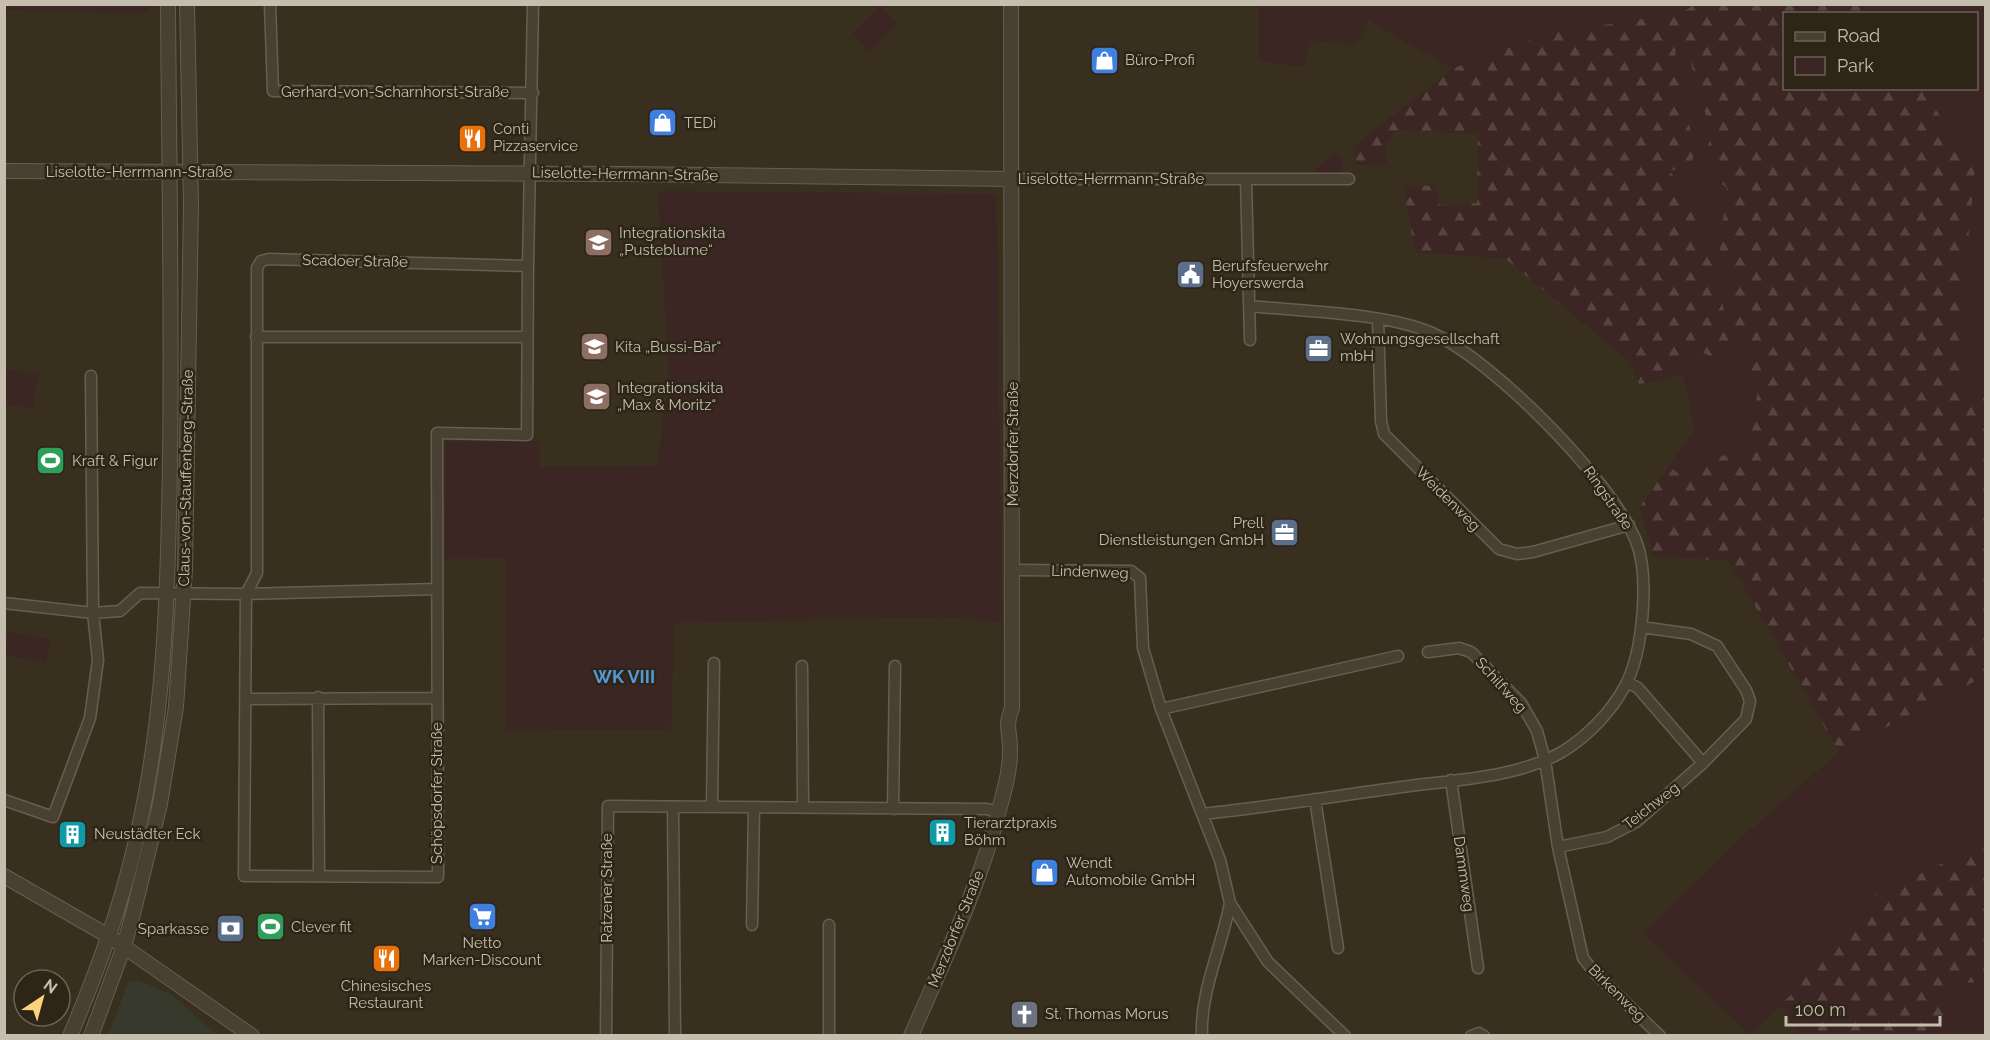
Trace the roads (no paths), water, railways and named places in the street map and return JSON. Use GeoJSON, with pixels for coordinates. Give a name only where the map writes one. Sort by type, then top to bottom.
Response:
{"type":"FeatureCollection","features":[{"type":"Feature","properties":{"kind":"street","name":"Claus-von-Stauffenberg-Straße"},"geometry":{"type":"LineString","coordinates":[[70,1035],[110,937],[133,855],[143,804],[166,646],[171,369],[168,4]]}},
{"type":"Feature","properties":{"kind":"street","name":"Claus-von-Stauffenberg-Straße"},"geometry":{"type":"LineString","coordinates":[[90,1035],[124,946],[162,795],[176,707],[185,593],[190,172],[187,4]]}},
{"type":"Feature","properties":{"kind":"street","name":"Gerhard-von-Scharnhorst-Straße"},"geometry":{"type":"LineString","coordinates":[[270,4],[273,91],[533,93]]}},
{"type":"Feature","properties":{"kind":"street"},"geometry":{"type":"LineString","coordinates":[[256,337],[526,337],[533,93],[533,4]]}},
{"type":"Feature","properties":{"kind":"street","name":"Merzdorfer Straße"},"geometry":{"type":"LineString","coordinates":[[911,1035],[968,901],[999,812],[1011,750],[1007,736],[1007,720],[1012,708],[1011,4]]}},
{"type":"Feature","properties":{"kind":"street","name":"Liselotte-Herrmann-Straße"},"geometry":{"type":"LineString","coordinates":[[4,171],[1012,179],[1349,178]]}},
{"type":"Feature","properties":{"kind":"street"},"geometry":{"type":"LineString","coordinates":[[1246,179],[1250,340]]}},
{"type":"Feature","properties":{"kind":"street","name":"Scadoer Straße"},"geometry":{"type":"LineString","coordinates":[[246,594],[257,573],[256,268],[261,261],[269,259],[528,266]]}},
{"type":"Feature","properties":{"kind":"street"},"geometry":{"type":"LineString","coordinates":[[1249,306],[1378,320]]}},
{"type":"Feature","properties":{"kind":"street","name":"Ringstraße"},"geometry":{"type":"LineString","coordinates":[[1202,814],[1450,780],[1511,770],[1545,760],[1574,743],[1599,722],[1627,682],[1641,627],[1644,576],[1637,543],[1629,525],[1583,462],[1481,366],[1435,334],[1418,327],[1378,320]]}},
{"type":"Feature","properties":{"kind":"street","name":"Weidenweg"},"geometry":{"type":"LineString","coordinates":[[1378,320],[1380,422],[1384,434],[1499,549],[1517,554],[1533,552],[1629,525]]}},
{"type":"Feature","properties":{"kind":"street","name":"Schöpsdorfer Straße"},"geometry":{"type":"LineString","coordinates":[[246,594],[244,876],[438,877],[437,433],[527,435],[526,337]]}},
{"type":"Feature","properties":{"kind":"street"},"geometry":{"type":"LineString","coordinates":[[4,800],[53,817],[90,718],[98,660],[93,613],[91,376]]}},
{"type":"Feature","properties":{"kind":"street","name":"Lindenweg"},"geometry":{"type":"LineString","coordinates":[[1012,570],[1131,571],[1137,574],[1141,584],[1141,639],[1161,709],[1220,860],[1230,903],[1260,952],[1278,973],[1306,996],[1345,1035]]}},
{"type":"Feature","properties":{"kind":"street"},"geometry":{"type":"LineString","coordinates":[[4,603],[111,614],[120,610],[140,593],[246,594],[436,589]]}},
{"type":"Feature","properties":{"kind":"street","name":"Teichweg"},"geometry":{"type":"LineString","coordinates":[[1558,847],[1617,832],[1655,807],[1746,719],[1750,701],[1726,656],[1705,638],[1641,627]]}},
{"type":"Feature","properties":{"kind":"street","name":"Schilfweg"},"geometry":{"type":"LineString","coordinates":[[1428,652],[1459,648],[1471,652],[1478,658],[1521,703],[1537,731],[1545,760]]}},
{"type":"Feature","properties":{"kind":"street"},"geometry":{"type":"LineString","coordinates":[[1161,709],[1398,656]]}},
{"type":"Feature","properties":{"kind":"street"},"geometry":{"type":"LineString","coordinates":[[712,806],[714,663]]}},
{"type":"Feature","properties":{"kind":"street"},"geometry":{"type":"LineString","coordinates":[[802,666],[803,807]]}},
{"type":"Feature","properties":{"kind":"street"},"geometry":{"type":"LineString","coordinates":[[893,809],[895,666]]}},
{"type":"Feature","properties":{"kind":"street"},"geometry":{"type":"LineString","coordinates":[[1627,682],[1638,688],[1703,763]]}},
{"type":"Feature","properties":{"kind":"street"},"geometry":{"type":"LineString","coordinates":[[318,697],[319,876]]}},
{"type":"Feature","properties":{"kind":"street"},"geometry":{"type":"LineString","coordinates":[[246,699],[436,698]]}},
{"type":"Feature","properties":{"kind":"street"},"geometry":{"type":"LineString","coordinates":[[1545,760],[1558,847]]}},
{"type":"Feature","properties":{"kind":"street","name":"Dammweg"},"geometry":{"type":"LineString","coordinates":[[1450,780],[1478,968]]}},
{"type":"Feature","properties":{"kind":"street"},"geometry":{"type":"LineString","coordinates":[[1316,799],[1338,948]]}},
{"type":"Feature","properties":{"kind":"street","name":"Ratzener Straße"},"geometry":{"type":"LineString","coordinates":[[606,1035],[608,806],[987,809],[999,812]]}},
{"type":"Feature","properties":{"kind":"street"},"geometry":{"type":"LineString","coordinates":[[673,807],[675,1035]]}},
{"type":"Feature","properties":{"kind":"street"},"geometry":{"type":"LineString","coordinates":[[752,925],[754,807]]}},
{"type":"Feature","properties":{"kind":"street","name":"Birkenweg"},"geometry":{"type":"LineString","coordinates":[[1558,847],[1583,958],[1595,974],[1660,1035]]}},
{"type":"Feature","properties":{"kind":"street"},"geometry":{"type":"LineString","coordinates":[[4,876],[110,937],[252,1035]]}},
{"type":"Feature","properties":{"kind":"street","name":"Lindenweg"},"geometry":{"type":"LineString","coordinates":[[1202,1035],[1202,1005],[1225,932],[1230,903]]}},
{"type":"Feature","properties":{"kind":"street"},"geometry":{"type":"LineString","coordinates":[[829,925],[829,1035]]}},
{"type":"Feature","properties":{"kind":"street"},"geometry":{"type":"LineString","coordinates":[[1225,932],[1235,928],[1246,928]]}},
{"type":"Feature","properties":{"kind":"street"},"geometry":{"type":"LineString","coordinates":[[1471,1035],[1479,1033],[1484,1035]]}},
{"type":"Feature","properties":{"kind":"place","name":"Büro-Profi"},"geometry":{"type":"Point","coordinates":[1104,60]}},
{"type":"Feature","properties":{"kind":"place","name":"TEDi"},"geometry":{"type":"Point","coordinates":[663,123]}},
{"type":"Feature","properties":{"kind":"place","name":"Conti Pizzaservice"},"geometry":{"type":"Point","coordinates":[472,138]}},
{"type":"Feature","properties":{"kind":"place","name":"Integrationskita „Pusteblume“"},"geometry":{"type":"Point","coordinates":[598,242]}},
{"type":"Feature","properties":{"kind":"place","name":"Berufsfeuerwehr Hoyerswerda"},"geometry":{"type":"Point","coordinates":[1191,275]}},
{"type":"Feature","properties":{"kind":"place","name":"Kita „Bussi-Bär“"},"geometry":{"type":"Point","coordinates":[594,347]}},
{"type":"Feature","properties":{"kind":"place","name":"Wohnungsgesellschaft mbH"},"geometry":{"type":"Point","coordinates":[1319,348]}},
{"type":"Feature","properties":{"kind":"place","name":"Integrationskita „Max & Moritz“"},"geometry":{"type":"Point","coordinates":[596,397]}},
{"type":"Feature","properties":{"kind":"place","name":"Kraft & Figur"},"geometry":{"type":"Point","coordinates":[51,461]}},
{"type":"Feature","properties":{"kind":"place","name":"Prell Dienstleistungen GmbH"},"geometry":{"type":"Point","coordinates":[1285,532]}},
{"type":"Feature","properties":{"kind":"place","name":"Tierarztpraxis Böhm"},"geometry":{"type":"Point","coordinates":[943,832]}},
{"type":"Feature","properties":{"kind":"place","name":"Neustädter Eck"},"geometry":{"type":"Point","coordinates":[73,834]}},
{"type":"Feature","properties":{"kind":"place","name":"Wendt Automobile GmbH"},"geometry":{"type":"Point","coordinates":[1045,872]}},
{"type":"Feature","properties":{"kind":"place","name":"Netto Marken-Discount"},"geometry":{"type":"Point","coordinates":[482,916]}},
{"type":"Feature","properties":{"kind":"place","name":"Clever fit"},"geometry":{"type":"Point","coordinates":[270,927]}},
{"type":"Feature","properties":{"kind":"place","name":"Sparkasse"},"geometry":{"type":"Point","coordinates":[230,929]}},
{"type":"Feature","properties":{"kind":"place","name":"Chinesisches Restaurant"},"geometry":{"type":"Point","coordinates":[386,959]}},
{"type":"Feature","properties":{"kind":"place","name":"St. Thomas Morus"},"geometry":{"type":"Point","coordinates":[1024,1014]}},
{"type":"Feature","properties":{"kind":"district","name":"WK VIII"},"geometry":{"type":"Point","coordinates":[624,677]}}]}
